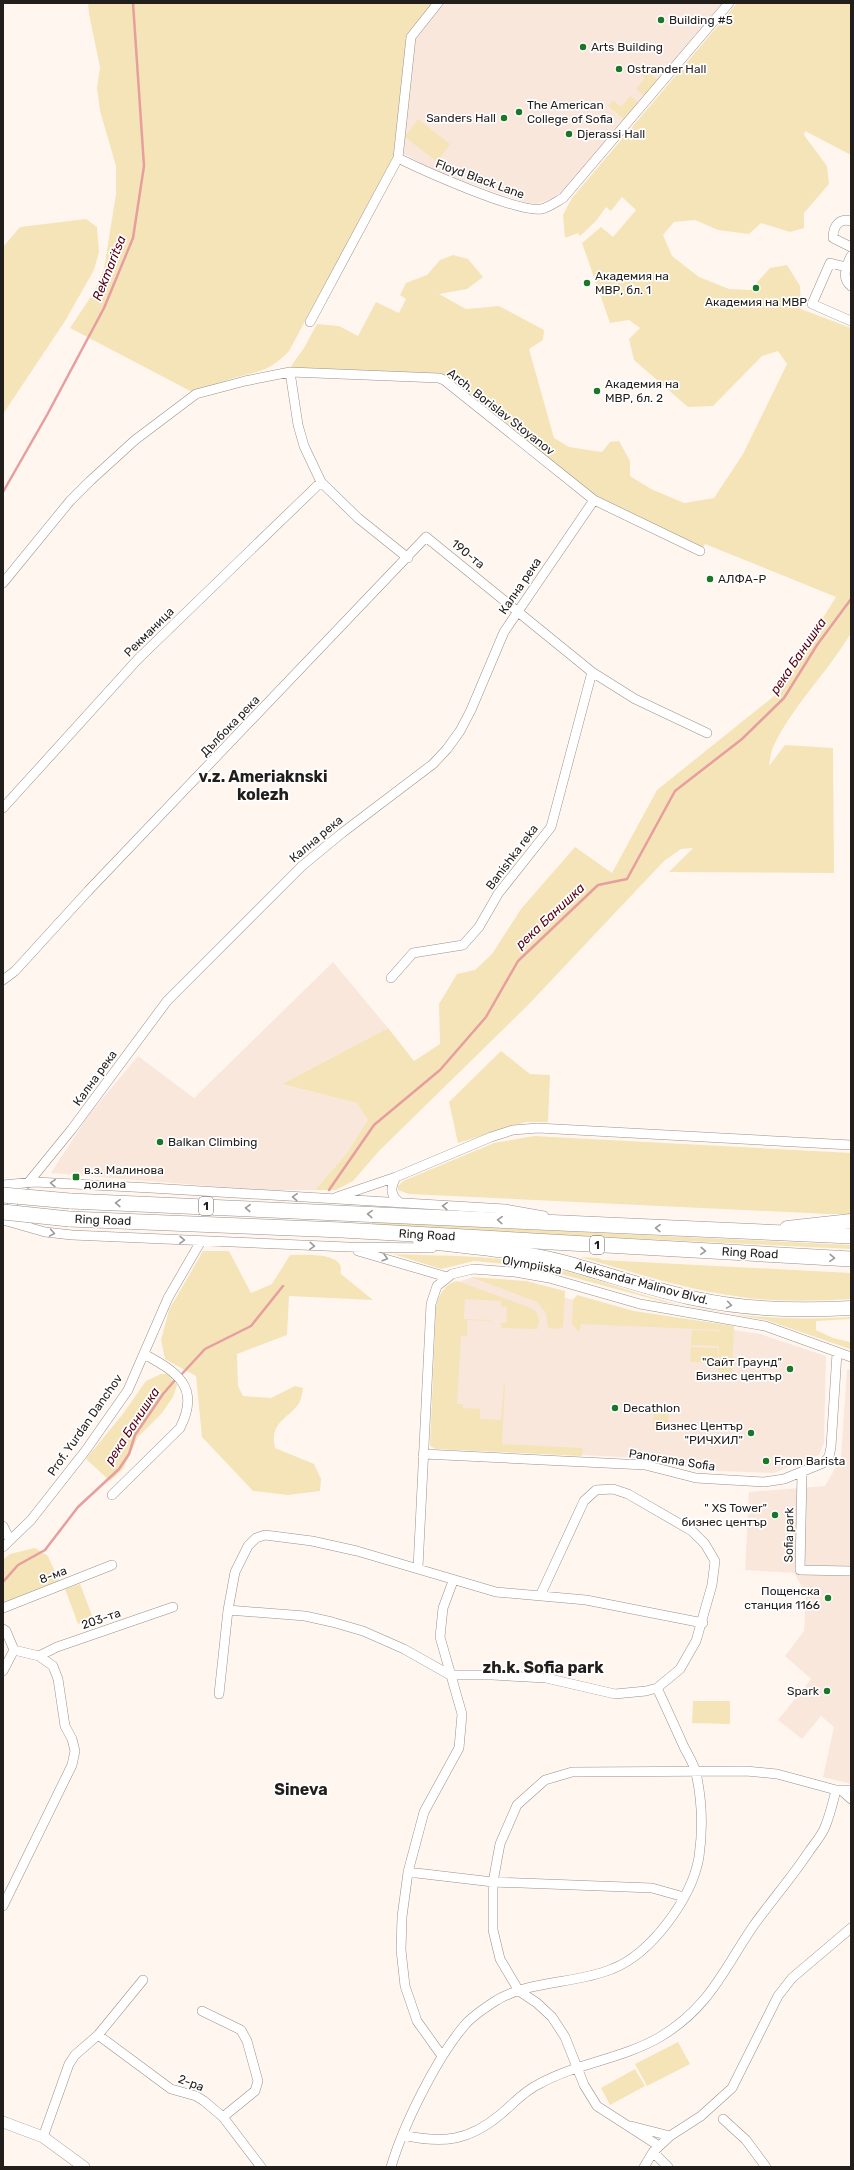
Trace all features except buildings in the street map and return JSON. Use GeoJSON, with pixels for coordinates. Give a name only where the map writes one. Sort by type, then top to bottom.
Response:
{"type":"FeatureCollection","features":[{"type":"Feature","properties":{"kind":"highway","name":"Ring Road"},"geometry":{"type":"LineString","coordinates":[[3,1195],[70,1201],[851,1236]]}},
{"type":"Feature","properties":{"kind":"highway","name":"Ring Road"},"geometry":{"type":"LineString","coordinates":[[3,1212],[69,1219],[342,1230],[851,1259]]}},
{"type":"Feature","properties":{"kind":"highway"},"geometry":{"type":"LineString","coordinates":[[501,1250],[676,1249]]}},
{"type":"Feature","properties":{"kind":"main road"},"geometry":{"type":"LineString","coordinates":[[752,1232],[851,1221]]}},
{"type":"Feature","properties":{"kind":"main road","name":"Aleksandar Malinov Blvd."},"geometry":{"type":"LineString","coordinates":[[342,1230],[482,1249],[501,1250],[563,1262],[676,1294],[716,1303],[770,1309],[851,1308]]}},
{"type":"Feature","properties":{"kind":"street"},"geometry":{"type":"LineString","coordinates":[[310,322],[398,158],[411,37],[438,3]]}},
{"type":"Feature","properties":{"kind":"street","name":"Floyd Black Lane"},"geometry":{"type":"LineString","coordinates":[[398,158],[432,175],[488,195],[528,209],[542,209],[563,198],[729,3]]}},
{"type":"Feature","properties":{"kind":"street"},"geometry":{"type":"LineString","coordinates":[[851,221],[844,219],[839,221],[833,232],[833,238],[836,241],[851,247]]}},
{"type":"Feature","properties":{"kind":"street"},"geometry":{"type":"LineString","coordinates":[[851,256],[846,267],[847,282],[851,286]]}},
{"type":"Feature","properties":{"kind":"street"},"geometry":{"type":"LineString","coordinates":[[846,267],[830,263],[812,304],[851,321]]}},
{"type":"Feature","properties":{"kind":"street"},"geometry":{"type":"LineString","coordinates":[[290,372],[298,425],[304,446],[321,482],[358,518],[408,558]]}},
{"type":"Feature","properties":{"kind":"street","name":"Arch. Borislav Stoyanov"},"geometry":{"type":"LineString","coordinates":[[3,583],[70,501],[90,481],[135,440],[196,394],[245,381],[290,372],[439,378],[444,380],[594,500],[700,551]]}},
{"type":"Feature","properties":{"kind":"street","name":"Рекманица"},"geometry":{"type":"LineString","coordinates":[[3,808],[138,659],[321,482]]}},
{"type":"Feature","properties":{"kind":"street","name":"Кална река"},"geometry":{"type":"LineString","coordinates":[[28,1226],[15,1215],[12,1203],[18,1189],[28,1183],[72,1129],[167,1001],[209,957],[302,866],[342,833],[433,764],[447,749],[464,724],[504,632],[594,500]]}},
{"type":"Feature","properties":{"kind":"street","name":"190-та"},"geometry":{"type":"LineString","coordinates":[[408,558],[426,537],[592,672],[635,699],[707,733]]}},
{"type":"Feature","properties":{"kind":"street","name":"Дълбока река"},"geometry":{"type":"LineString","coordinates":[[3,980],[15,971],[99,880],[408,558]]}},
{"type":"Feature","properties":{"kind":"street","name":"Banishka reka"},"geometry":{"type":"LineString","coordinates":[[391,978],[413,953],[463,945],[479,927],[498,894],[550,827],[592,672]]}},
{"type":"Feature","properties":{"kind":"street"},"geometry":{"type":"LineString","coordinates":[[333,1199],[396,1177],[491,1137],[513,1130],[538,1128],[851,1146]]}},
{"type":"Feature","properties":{"kind":"street"},"geometry":{"type":"LineString","coordinates":[[396,1177],[392,1190],[393,1198],[400,1203]]}},
{"type":"Feature","properties":{"kind":"street"},"geometry":{"type":"LineString","coordinates":[[3,1185],[28,1183],[144,1187],[505,1209],[595,1225]]}},
{"type":"Feature","properties":{"kind":"street"},"geometry":{"type":"LineString","coordinates":[[3,1220],[54,1234],[348,1247],[482,1249]]}},
{"type":"Feature","properties":{"kind":"street","name":"Prof. Yurdan Danchov"},"geometry":{"type":"LineString","coordinates":[[3,1547],[31,1520],[86,1450],[128,1390],[168,1298],[201,1241]]}},
{"type":"Feature","properties":{"kind":"street"},"geometry":{"type":"LineString","coordinates":[[348,1247],[447,1277]]}},
{"type":"Feature","properties":{"kind":"street","name":"Olympiiska"},"geometry":{"type":"LineString","coordinates":[[447,1277],[459,1271],[473,1269],[532,1275],[640,1304],[765,1326],[851,1357]]}},
{"type":"Feature","properties":{"kind":"street"},"geometry":{"type":"LineString","coordinates":[[418,1568],[431,1304],[437,1286],[447,1277]]}},
{"type":"Feature","properties":{"kind":"street","name":"Panorama Sofia"},"geometry":{"type":"LineString","coordinates":[[423,1454],[645,1465],[704,1479],[764,1482],[784,1479],[802,1473],[827,1461],[831,1453],[837,1353]]}},
{"type":"Feature","properties":{"kind":"street"},"geometry":{"type":"LineString","coordinates":[[112,1495],[180,1428],[186,1417],[189,1402],[187,1390],[183,1382],[170,1368],[144,1354]]}},
{"type":"Feature","properties":{"kind":"street","name":"Sofia park"},"geometry":{"type":"LineString","coordinates":[[802,1473],[800,1570],[851,1571]]}},
{"type":"Feature","properties":{"kind":"street"},"geometry":{"type":"LineString","coordinates":[[228,1610],[305,1616],[363,1631],[404,1649],[450,1675],[492,1675],[546,1678],[615,1694],[646,1691],[657,1688],[680,1669],[696,1641],[703,1623],[712,1585],[715,1561],[705,1544],[692,1531],[628,1494],[613,1489],[596,1490],[584,1501],[540,1596]]}},
{"type":"Feature","properties":{"kind":"street"},"geometry":{"type":"LineString","coordinates":[[3,1526],[10,1540]]}},
{"type":"Feature","properties":{"kind":"street"},"geometry":{"type":"LineString","coordinates":[[219,1694],[228,1610],[236,1572],[248,1546],[256,1538],[265,1535],[312,1541],[357,1551],[418,1568],[452,1581],[496,1592],[586,1600],[703,1623]]}},
{"type":"Feature","properties":{"kind":"street","name":"8-ма"},"geometry":{"type":"LineString","coordinates":[[3,1608],[112,1565]]}},
{"type":"Feature","properties":{"kind":"street"},"geometry":{"type":"LineString","coordinates":[[442,2056],[417,2021],[405,1986],[401,1950],[402,1917],[408,1872],[424,1812],[459,1748],[462,1714],[440,1637],[443,1608],[452,1581]]}},
{"type":"Feature","properties":{"kind":"street","name":"203-та"},"geometry":{"type":"LineString","coordinates":[[39,1656],[57,1647],[173,1607]]}},
{"type":"Feature","properties":{"kind":"street"},"geometry":{"type":"LineString","coordinates":[[3,1629],[6,1631],[14,1650]]}},
{"type":"Feature","properties":{"kind":"street"},"geometry":{"type":"LineString","coordinates":[[3,1906],[72,1765],[74,1751],[72,1739],[65,1726],[58,1679],[53,1666],[39,1656],[14,1650]]}},
{"type":"Feature","properties":{"kind":"street"},"geometry":{"type":"LineString","coordinates":[[3,1671],[14,1650]]}},
{"type":"Feature","properties":{"kind":"street"},"geometry":{"type":"LineString","coordinates":[[391,2167],[403,2135],[442,2056],[464,2025],[497,2000],[519,1991],[588,1977],[614,1969],[638,1954],[660,1934],[684,1897],[699,1858],[702,1807],[696,1772],[657,1688]]}},
{"type":"Feature","properties":{"kind":"street"},"geometry":{"type":"LineString","coordinates":[[668,2167],[656,2149],[597,2106],[576,2067],[565,2037],[552,2017],[538,2003],[519,1991],[500,1959],[493,1930],[493,1882],[500,1844],[517,1805],[545,1780],[572,1772],[696,1772],[746,1770],[777,1774],[843,1790],[851,1799]]}},
{"type":"Feature","properties":{"kind":"street"},"geometry":{"type":"LineString","coordinates":[[403,2135],[424,2140],[442,2140],[461,2137],[484,2128],[537,2085],[559,2073],[638,2048],[682,2023],[699,2007],[717,1986],[754,1926],[789,1881],[825,1828],[843,1790]]}},
{"type":"Feature","properties":{"kind":"street"},"geometry":{"type":"LineString","coordinates":[[408,1872],[493,1882],[652,1888],[684,1897]]}},
{"type":"Feature","properties":{"kind":"street"},"geometry":{"type":"LineString","coordinates":[[644,2167],[656,2149],[670,2136],[702,2116],[732,2088],[778,1996],[792,1978],[851,1928]]}},
{"type":"Feature","properties":{"kind":"street"},"geometry":{"type":"LineString","coordinates":[[43,2137],[69,2064],[75,2055],[98,2035],[143,1980]]}},
{"type":"Feature","properties":{"kind":"street"},"geometry":{"type":"LineString","coordinates":[[202,2011],[241,2030],[247,2041],[258,2081],[255,2091],[223,2117]]}},
{"type":"Feature","properties":{"kind":"street","name":"2-ра"},"geometry":{"type":"LineString","coordinates":[[98,2035],[171,2089],[196,2096],[223,2117],[261,2167]]}},
{"type":"Feature","properties":{"kind":"street"},"geometry":{"type":"LineString","coordinates":[[723,2119],[746,2140],[766,2167]]}},
{"type":"Feature","properties":{"kind":"street"},"geometry":{"type":"LineString","coordinates":[[3,2122],[43,2137],[69,2154],[84,2167]]}},
{"type":"Feature","properties":{"kind":"street"},"geometry":{"type":"LineString","coordinates":[[624,2125],[670,2136]]}},
{"type":"Feature","properties":{"kind":"shaded area"},"geometry":{"type":"Polygon","coordinates":[[[88,3],[433,3],[407,35],[394,156],[289,351],[281,359],[266,369],[225,381],[196,394],[70,328],[94,292],[104,269],[116,194],[116,166],[100,111],[97,88],[100,67],[88,3]]]}},
{"type":"Feature","properties":{"kind":"shaded area","name":"The American College of Sofia"},"geometry":{"type":"Polygon","coordinates":[[[444,3],[722,3],[565,190],[551,199],[537,204],[527,203],[440,173],[402,153],[414,40],[444,3]]]}},
{"type":"Feature","properties":{"kind":"shaded area"},"geometry":{"type":"Polygon","coordinates":[[[737,3],[851,3],[851,155],[805,131],[804,135],[827,166],[829,184],[804,213],[804,228],[790,232],[761,223],[749,234],[718,230],[695,220],[674,222],[663,235],[672,256],[699,277],[729,289],[750,290],[770,268],[787,265],[800,286],[801,309],[851,328],[851,633],[782,730],[773,747],[769,766],[785,745],[833,748],[834,873],[669,872],[693,848],[681,849],[664,861],[528,1005],[380,1150],[353,1181],[336,1190],[315,1190],[347,1153],[368,1120],[357,1103],[282,1084],[388,1028],[414,1061],[440,1044],[439,1004],[457,974],[475,970],[492,954],[521,909],[575,847],[612,873],[657,790],[774,696],[836,597],[705,544],[702,549],[596,498],[456,382],[446,377],[289,369],[304,348],[317,324],[339,326],[358,336],[376,302],[399,313],[406,299],[400,295],[406,283],[427,275],[440,260],[453,255],[468,259],[483,277],[467,289],[439,294],[466,309],[499,306],[544,330],[543,340],[529,349],[554,438],[569,447],[602,452],[610,442],[619,441],[630,461],[630,476],[651,489],[684,503],[714,498],[743,454],[787,364],[778,351],[762,356],[713,406],[688,407],[634,360],[629,339],[640,328],[629,320],[610,323],[582,243],[601,227],[613,237],[636,210],[622,197],[611,211],[606,207],[596,221],[580,236],[578,233],[565,238],[563,215],[572,198],[737,3]]]}},
{"type":"Feature","properties":{"kind":"shaded area"},"geometry":{"type":"Polygon","coordinates":[[[641,66],[658,80],[644,96],[636,89],[645,78],[636,71],[641,66]]]}},
{"type":"Feature","properties":{"kind":"shaded area"},"geometry":{"type":"Polygon","coordinates":[[[630,96],[639,103],[625,120],[608,106],[613,100],[621,107],[630,96]]]}},
{"type":"Feature","properties":{"kind":"shaded area"},"geometry":{"type":"Polygon","coordinates":[[[418,119],[450,144],[437,162],[405,137],[418,119]]]}},
{"type":"Feature","properties":{"kind":"shaded area"},"geometry":{"type":"Polygon","coordinates":[[[86,219],[97,227],[99,252],[94,270],[65,321],[3,414],[3,247],[20,227],[86,219]]]}},
{"type":"Feature","properties":{"kind":"shaded area"},"geometry":{"type":"Polygon","coordinates":[[[333,962],[388,1028],[282,1084],[357,1103],[369,1120],[347,1153],[315,1190],[258,1190],[51,1173],[88,1116],[138,1056],[194,1098],[333,962]]]}},
{"type":"Feature","properties":{"kind":"shaded area"},"geometry":{"type":"Polygon","coordinates":[[[501,1051],[530,1074],[550,1075],[548,1122],[526,1122],[458,1143],[449,1102],[501,1051]]]}},
{"type":"Feature","properties":{"kind":"shaded area"},"geometry":{"type":"Polygon","coordinates":[[[534,1136],[851,1153],[851,1214],[409,1194],[398,1190],[398,1186],[403,1181],[494,1143],[534,1136]]]}},
{"type":"Feature","properties":{"kind":"shaded area"},"geometry":{"type":"Polygon","coordinates":[[[372,1222],[851,1245],[851,1249],[372,1226],[372,1222]]]}},
{"type":"Feature","properties":{"kind":"shaded area"},"geometry":{"type":"Polygon","coordinates":[[[203,1251],[229,1251],[251,1293],[272,1284],[290,1255],[310,1255],[334,1259],[339,1263],[341,1274],[373,1300],[289,1296],[287,1335],[237,1354],[238,1386],[243,1396],[271,1398],[295,1386],[303,1388],[298,1404],[276,1428],[274,1433],[275,1448],[314,1464],[321,1479],[320,1491],[288,1495],[253,1491],[202,1437],[196,1376],[165,1359],[161,1340],[169,1310],[203,1251]]]}},
{"type":"Feature","properties":{"kind":"shaded area"},"geometry":{"type":"Polygon","coordinates":[[[393,1254],[482,1257],[517,1261],[567,1271],[665,1301],[683,1305],[664,1302],[535,1267],[474,1261],[441,1269],[393,1254]]]}},
{"type":"Feature","properties":{"kind":"shaded area"},"geometry":{"type":"Polygon","coordinates":[[[580,1257],[599,1258],[602,1260],[851,1273],[851,1299],[809,1301],[755,1299],[720,1294],[660,1280],[580,1257]]]}},
{"type":"Feature","properties":{"kind":"shaded area"},"geometry":{"type":"Polygon","coordinates":[[[471,1277],[526,1281],[565,1291],[563,1327],[557,1329],[548,1328],[546,1313],[537,1302],[471,1277]]]}},
{"type":"Feature","properties":{"kind":"shaded area"},"geometry":{"type":"Polygon","coordinates":[[[473,1277],[641,1315],[760,1334],[826,1356],[824,1443],[819,1455],[774,1473],[694,1470],[677,1463],[638,1458],[435,1447],[453,1284],[473,1277]]]}},
{"type":"Feature","properties":{"kind":"shaded area"},"geometry":{"type":"Polygon","coordinates":[[[457,1281],[531,1308],[536,1312],[539,1320],[537,1329],[502,1328],[500,1323],[506,1323],[507,1307],[501,1307],[501,1301],[465,1299],[464,1319],[490,1320],[491,1326],[490,1321],[467,1320],[467,1336],[461,1336],[457,1404],[463,1404],[463,1408],[480,1409],[480,1419],[501,1420],[504,1383],[502,1444],[583,1448],[582,1456],[436,1449],[430,1446],[436,1306],[443,1290],[449,1284],[457,1281]]]}},
{"type":"Feature","properties":{"kind":"shaded area"},"geometry":{"type":"Polygon","coordinates":[[[577,1295],[634,1311],[734,1326],[732,1374],[725,1380],[718,1382],[719,1346],[691,1345],[692,1330],[719,1331],[719,1335],[720,1330],[581,1324],[579,1332],[572,1324],[573,1300],[577,1295]]]}},
{"type":"Feature","properties":{"kind":"shaded area"},"geometry":{"type":"Polygon","coordinates":[[[683,1305],[728,1313],[711,1311],[683,1305]]]}},
{"type":"Feature","properties":{"kind":"shaded area"},"geometry":{"type":"Polygon","coordinates":[[[728,1313],[781,1318],[851,1317],[851,1319],[816,1321],[816,1330],[833,1338],[850,1342],[850,1349],[766,1320],[728,1313]]]}},
{"type":"Feature","properties":{"kind":"shaded area"},"geometry":{"type":"Polygon","coordinates":[[[691,1347],[718,1348],[718,1363],[690,1362],[691,1347]]]}},
{"type":"Feature","properties":{"kind":"shaded area"},"geometry":{"type":"Polygon","coordinates":[[[847,1369],[851,1370],[851,1784],[823,1777],[834,1727],[821,1716],[802,1739],[778,1720],[811,1679],[785,1656],[804,1631],[806,1594],[794,1573],[745,1570],[749,1492],[825,1486],[841,1458],[847,1369]]]}},
{"type":"Feature","properties":{"kind":"shaded area"},"geometry":{"type":"Polygon","coordinates":[[[161,1374],[168,1374],[177,1385],[173,1397],[162,1413],[138,1437],[123,1469],[110,1481],[86,1459],[122,1415],[146,1381],[161,1374]]]}},
{"type":"Feature","properties":{"kind":"shaded area"},"geometry":{"type":"Polygon","coordinates":[[[654,1406],[669,1407],[668,1431],[653,1430],[654,1406]]]}},
{"type":"Feature","properties":{"kind":"shaded area"},"geometry":{"type":"Polygon","coordinates":[[[35,1548],[48,1556],[59,1581],[3,1603],[3,1560],[10,1554],[35,1548]]]}},
{"type":"Feature","properties":{"kind":"shaded area"},"geometry":{"type":"Polygon","coordinates":[[[80,1584],[93,1618],[78,1624],[65,1589],[80,1584]]]}},
{"type":"Feature","properties":{"kind":"shaded area"},"geometry":{"type":"Polygon","coordinates":[[[693,1701],[730,1701],[730,1724],[692,1723],[693,1701]]]}},
{"type":"Feature","properties":{"kind":"shaded area"},"geometry":{"type":"Polygon","coordinates":[[[678,2042],[690,2064],[647,2086],[635,2064],[678,2042]]]}},
{"type":"Feature","properties":{"kind":"shaded area"},"geometry":{"type":"Polygon","coordinates":[[[635,2069],[645,2086],[610,2105],[601,2088],[635,2069]]]}},
{"type":"Feature","properties":{"kind":"waterway","name":"Rekmaritsa"},"geometry":{"type":"LineString","coordinates":[[3,492],[47,415],[104,308],[133,238],[144,166],[133,3]]}},
{"type":"Feature","properties":{"kind":"waterway","name":"река Банишка"},"geometry":{"type":"LineString","coordinates":[[329,1190],[374,1125],[440,1070],[486,1017],[518,961],[598,885],[627,879],[675,791],[742,739],[784,698],[817,645],[851,599]]}},
{"type":"Feature","properties":{"kind":"waterway","name":"река Банишка"},"geometry":{"type":"LineString","coordinates":[[180,1376],[205,1349],[251,1326],[283,1286]]}},
{"type":"Feature","properties":{"kind":"waterway","name":"река Банишка"},"geometry":{"type":"LineString","coordinates":[[3,1582],[18,1565],[45,1550],[78,1507],[119,1469],[129,1454],[135,1435],[163,1394],[176,1379]]}},
{"type":"Feature","properties":{"kind":"place","name":"Building #5"},"geometry":{"type":"Point","coordinates":[661,20]}},
{"type":"Feature","properties":{"kind":"place","name":"Arts Building"},"geometry":{"type":"Point","coordinates":[583,47]}},
{"type":"Feature","properties":{"kind":"place","name":"Ostrander Hall"},"geometry":{"type":"Point","coordinates":[619,69]}},
{"type":"Feature","properties":{"kind":"place","name":"The American College of Sofia"},"geometry":{"type":"Point","coordinates":[519,112]}},
{"type":"Feature","properties":{"kind":"place","name":"Sanders Hall"},"geometry":{"type":"Point","coordinates":[504,118]}},
{"type":"Feature","properties":{"kind":"place","name":"Djerassi Hall"},"geometry":{"type":"Point","coordinates":[569,134]}},
{"type":"Feature","properties":{"kind":"place","name":"Академия на МВР, бл. 1"},"geometry":{"type":"Point","coordinates":[587,283]}},
{"type":"Feature","properties":{"kind":"place","name":"Академия на МВР"},"geometry":{"type":"Point","coordinates":[756,288]}},
{"type":"Feature","properties":{"kind":"place","name":"Академия на МВР, бл. 2"},"geometry":{"type":"Point","coordinates":[597,391]}},
{"type":"Feature","properties":{"kind":"place","name":"АЛФА-Р"},"geometry":{"type":"Point","coordinates":[710,579]}},
{"type":"Feature","properties":{"kind":"place","name":"Balkan Climbing"},"geometry":{"type":"Point","coordinates":[160,1142]}},
{"type":"Feature","properties":{"kind":"place","name":"в.з. Малинова долина"},"geometry":{"type":"Point","coordinates":[76,1177]}},
{"type":"Feature","properties":{"kind":"place","name":"\"Сайт Граунд\" Бизнес център"},"geometry":{"type":"Point","coordinates":[790,1369]}},
{"type":"Feature","properties":{"kind":"place","name":"Decathlon"},"geometry":{"type":"Point","coordinates":[615,1408]}},
{"type":"Feature","properties":{"kind":"place","name":"Бизнес Център \"РИЧХИЛ\""},"geometry":{"type":"Point","coordinates":[751,1433]}},
{"type":"Feature","properties":{"kind":"place","name":"From Barista"},"geometry":{"type":"Point","coordinates":[766,1461]}},
{"type":"Feature","properties":{"kind":"place","name":"\" XS Tower\" бизнес център"},"geometry":{"type":"Point","coordinates":[775,1515]}},
{"type":"Feature","properties":{"kind":"place","name":"Пощенска станция 1166"},"geometry":{"type":"Point","coordinates":[828,1598]}},
{"type":"Feature","properties":{"kind":"place","name":"Spark"},"geometry":{"type":"Point","coordinates":[827,1691]}},
{"type":"Feature","properties":{"kind":"district","name":"v.z. Ameriaknski kolezh"},"geometry":{"type":"Point","coordinates":[263,785]}},
{"type":"Feature","properties":{"kind":"district","name":"zh.k. Sofia park"},"geometry":{"type":"Point","coordinates":[543,1667]}},
{"type":"Feature","properties":{"kind":"district","name":"Sineva"},"geometry":{"type":"Point","coordinates":[301,1789]}}]}
